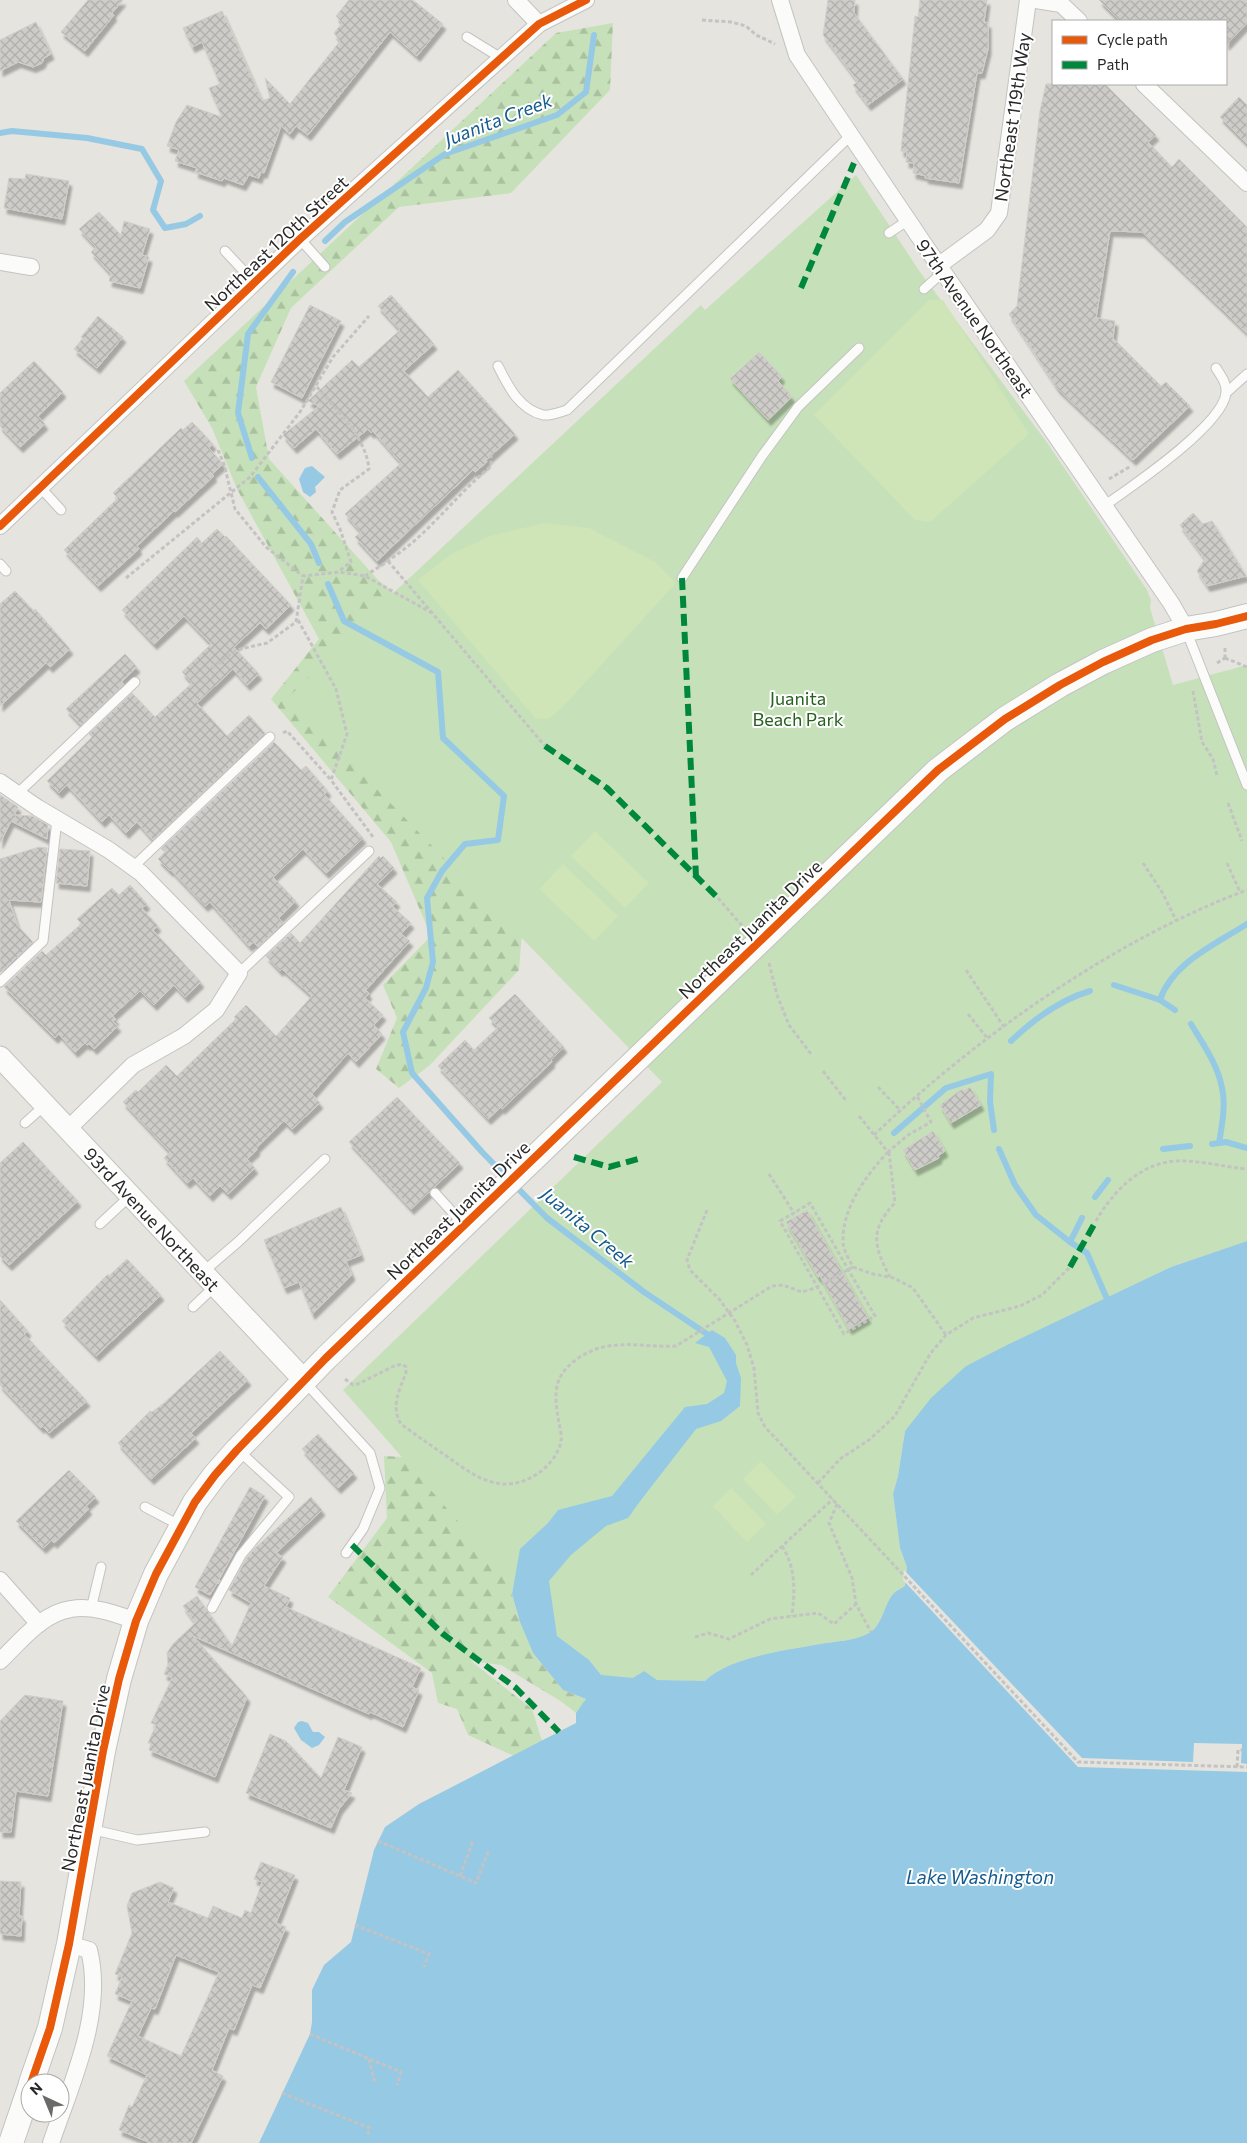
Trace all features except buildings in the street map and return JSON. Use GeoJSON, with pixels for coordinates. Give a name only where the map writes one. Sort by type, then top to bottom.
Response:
{"type":"FeatureCollection","features":[{"type":"Feature","properties":{"kind":"main road","name":"Northeast Juanita Drive"},"geometry":{"type":"LineString","coordinates":[[34,2073],[50,2028],[69,1944],[103,1751],[119,1679],[136,1621],[156,1574],[181,1526],[216,1475],[237,1450],[304,1380],[938,770],[1004,719],[1060,685],[1103,662],[1152,640],[1186,629],[1247,616]]}},
{"type":"Feature","properties":{"kind":"main road"},"geometry":{"type":"LineString","coordinates":[[11,2143],[20,2116]]}},
{"type":"Feature","properties":{"kind":"street"},"geometry":{"type":"LineString","coordinates":[[516,0],[539,24]]}},
{"type":"Feature","properties":{"kind":"street","name":"Northeast 120th Street"},"geometry":{"type":"LineString","coordinates":[[0,526],[300,239],[501,58],[539,24],[586,0]]}},
{"type":"Feature","properties":{"kind":"street","name":"97th Avenue Northeast"},"geometry":{"type":"LineString","coordinates":[[780,0],[797,55],[1071,469],[1104,506],[1171,603],[1186,629]]}},
{"type":"Feature","properties":{"kind":"street","name":"Northeast 119th Way"},"geometry":{"type":"LineString","coordinates":[[940,269],[987,230],[999,213],[1028,0]]}},
{"type":"Feature","properties":{"kind":"street"},"geometry":{"type":"LineString","coordinates":[[1036,0],[1061,4],[1078,20]]}},
{"type":"Feature","properties":{"kind":"street"},"geometry":{"type":"LineString","coordinates":[[1145,85],[1247,183]]}},
{"type":"Feature","properties":{"kind":"street"},"geometry":{"type":"LineString","coordinates":[[0,262],[31,267]]}},
{"type":"Feature","properties":{"kind":"street"},"geometry":{"type":"LineString","coordinates":[[0,782],[57,820],[109,850],[141,873],[239,973],[216,1010],[184,1036],[133,1065],[68,1128]]}},
{"type":"Feature","properties":{"kind":"street","name":"93rd Avenue Northeast"},"geometry":{"type":"LineString","coordinates":[[0,1057],[304,1380]]}},
{"type":"Feature","properties":{"kind":"street"},"geometry":{"type":"LineString","coordinates":[[0,1580],[39,1624]]}},
{"type":"Feature","properties":{"kind":"street"},"geometry":{"type":"LineString","coordinates":[[0,1661],[39,1624],[70,1609],[106,1611],[136,1621]]}},
{"type":"Feature","properties":{"kind":"street"},"geometry":{"type":"LineString","coordinates":[[51,2143],[90,2028],[94,1968],[89,1950],[69,1944]]}},
{"type":"Feature","properties":{"kind":"lane"},"geometry":{"type":"LineString","coordinates":[[467,37],[501,58]]}},
{"type":"Feature","properties":{"kind":"lane"},"geometry":{"type":"LineString","coordinates":[[498,366],[511,392],[531,409],[544,415],[567,410],[850,136]]}},
{"type":"Feature","properties":{"kind":"lane"},"geometry":{"type":"LineString","coordinates":[[889,233],[907,221]]}},
{"type":"Feature","properties":{"kind":"lane"},"geometry":{"type":"LineString","coordinates":[[300,239],[325,267]]}},
{"type":"Feature","properties":{"kind":"lane"},"geometry":{"type":"LineString","coordinates":[[225,252],[254,282]]}},
{"type":"Feature","properties":{"kind":"lane"},"geometry":{"type":"LineString","coordinates":[[924,289],[940,269]]}},
{"type":"Feature","properties":{"kind":"lane"},"geometry":{"type":"LineString","coordinates":[[682,578],[762,456],[798,407],[859,348]]}},
{"type":"Feature","properties":{"kind":"lane"},"geometry":{"type":"LineString","coordinates":[[1216,368],[1225,380],[1226,393]]}},
{"type":"Feature","properties":{"kind":"lane"},"geometry":{"type":"LineString","coordinates":[[1104,506],[1154,471],[1198,434],[1220,407],[1226,393],[1247,374]]}},
{"type":"Feature","properties":{"kind":"lane"},"geometry":{"type":"LineString","coordinates":[[40,488],[61,510]]}},
{"type":"Feature","properties":{"kind":"lane"},"geometry":{"type":"LineString","coordinates":[[1186,629],[1246,782]]}},
{"type":"Feature","properties":{"kind":"lane"},"geometry":{"type":"LineString","coordinates":[[17,794],[135,682]]}},
{"type":"Feature","properties":{"kind":"lane"},"geometry":{"type":"LineString","coordinates":[[133,867],[270,737]]}},
{"type":"Feature","properties":{"kind":"lane"},"geometry":{"type":"LineString","coordinates":[[0,982],[43,941],[57,820]]}},
{"type":"Feature","properties":{"kind":"lane"},"geometry":{"type":"LineString","coordinates":[[239,973],[369,851]]}},
{"type":"Feature","properties":{"kind":"lane"},"geometry":{"type":"LineString","coordinates":[[25,1123],[45,1105]]}},
{"type":"Feature","properties":{"kind":"lane"},"geometry":{"type":"LineString","coordinates":[[193,1307],[209,1279],[238,1242],[325,1159]]}},
{"type":"Feature","properties":{"kind":"lane"},"geometry":{"type":"LineString","coordinates":[[435,1193],[464,1225]]}},
{"type":"Feature","properties":{"kind":"lane"},"geometry":{"type":"LineString","coordinates":[[100,1224],[130,1196]]}},
{"type":"Feature","properties":{"kind":"lane"},"geometry":{"type":"LineString","coordinates":[[304,1380],[370,1453],[380,1488],[363,1529],[346,1553]]}},
{"type":"Feature","properties":{"kind":"lane"},"geometry":{"type":"LineString","coordinates":[[212,1608],[241,1555],[289,1498],[237,1450]]}},
{"type":"Feature","properties":{"kind":"lane"},"geometry":{"type":"LineString","coordinates":[[145,1507],[181,1526]]}},
{"type":"Feature","properties":{"kind":"lane"},"geometry":{"type":"LineString","coordinates":[[91,1610],[101,1567]]}},
{"type":"Feature","properties":{"kind":"lane"},"geometry":{"type":"LineString","coordinates":[[90,1829],[137,1840],[205,1832]]}},
{"type":"Feature","properties":{"kind":"path"},"geometry":{"type":"LineString","coordinates":[[702,20],[731,22],[746,26],[756,35],[775,44]]}},
{"type":"Feature","properties":{"kind":"path"},"geometry":{"type":"LineString","coordinates":[[126,578],[250,477],[300,412],[317,387],[333,357],[369,316]]}},
{"type":"Feature","properties":{"kind":"path"},"geometry":{"type":"LineString","coordinates":[[317,387],[360,440],[368,456],[369,469],[340,490],[332,512],[351,562],[339,572]]}},
{"type":"Feature","properties":{"kind":"path"},"geometry":{"type":"LineString","coordinates":[[218,450],[235,509],[266,547],[303,576],[339,572],[365,576],[432,612]]}},
{"type":"Feature","properties":{"kind":"path"},"geometry":{"type":"LineString","coordinates":[[365,576],[388,561],[423,533],[475,479],[491,466],[491,451]]}},
{"type":"Feature","properties":{"kind":"path"},"geometry":{"type":"LineString","coordinates":[[388,561],[545,746]]}},
{"type":"Feature","properties":{"kind":"path"},"geometry":{"type":"LineString","coordinates":[[303,576],[298,620],[336,689],[347,734],[331,780]]}},
{"type":"Feature","properties":{"kind":"path"},"geometry":{"type":"LineString","coordinates":[[212,668],[236,650],[267,643],[298,620]]}},
{"type":"Feature","properties":{"kind":"path"},"geometry":{"type":"LineString","coordinates":[[1225,648],[1225,658]]}},
{"type":"Feature","properties":{"kind":"path"},"geometry":{"type":"LineString","coordinates":[[1217,663],[1225,658]]}},
{"type":"Feature","properties":{"kind":"path"},"geometry":{"type":"LineString","coordinates":[[1225,658],[1247,667]]}},
{"type":"Feature","properties":{"kind":"path"},"geometry":{"type":"LineString","coordinates":[[1192,685],[1202,742],[1213,759],[1218,776]]}},
{"type":"Feature","properties":{"kind":"path"},"geometry":{"type":"LineString","coordinates":[[270,737],[287,731],[331,780],[377,842],[369,851]]}},
{"type":"Feature","properties":{"kind":"path"},"geometry":{"type":"LineString","coordinates":[[1228,803],[1242,841]]}},
{"type":"Feature","properties":{"kind":"path"},"geometry":{"type":"LineString","coordinates":[[1143,863],[1162,892],[1176,920]]}},
{"type":"Feature","properties":{"kind":"path"},"geometry":{"type":"LineString","coordinates":[[1227,863],[1240,892]]}},
{"type":"Feature","properties":{"kind":"path"},"geometry":{"type":"LineString","coordinates":[[874,1135],[917,1096],[988,1039],[1084,972],[1176,920],[1247,890]]}},
{"type":"Feature","properties":{"kind":"path"},"geometry":{"type":"LineString","coordinates":[[718,898],[744,928]]}},
{"type":"Feature","properties":{"kind":"path"},"geometry":{"type":"LineString","coordinates":[[767,959],[771,965],[777,995],[789,1024],[811,1054]]}},
{"type":"Feature","properties":{"kind":"path"},"geometry":{"type":"LineString","coordinates":[[966,970],[1004,1027]]}},
{"type":"Feature","properties":{"kind":"path"},"geometry":{"type":"LineString","coordinates":[[968,1014],[988,1039]]}},
{"type":"Feature","properties":{"kind":"path"},"geometry":{"type":"LineString","coordinates":[[823,1071],[847,1102]]}},
{"type":"Feature","properties":{"kind":"path"},"geometry":{"type":"LineString","coordinates":[[878,1087],[902,1111]]}},
{"type":"Feature","properties":{"kind":"path"},"geometry":{"type":"LineString","coordinates":[[917,1096],[932,1122],[908,1136],[888,1152],[863,1182],[852,1204],[842,1242],[846,1255],[853,1267],[899,1281],[913,1288],[946,1336]]}},
{"type":"Feature","properties":{"kind":"path"},"geometry":{"type":"LineString","coordinates":[[859,1116],[888,1152],[895,1202],[886,1212],[876,1232],[876,1246],[890,1278]]}},
{"type":"Feature","properties":{"kind":"path"},"geometry":{"type":"LineString","coordinates":[[1096,1222],[1105,1205],[1118,1189],[1140,1173],[1164,1163],[1179,1160],[1210,1162],[1247,1169]]}},
{"type":"Feature","properties":{"kind":"path"},"geometry":{"type":"LineString","coordinates":[[769,1174],[794,1213]]}},
{"type":"Feature","properties":{"kind":"path"},"geometry":{"type":"LineString","coordinates":[[810,1203],[848,1269],[875,1316],[844,1334],[780,1221],[810,1203]]}},
{"type":"Feature","properties":{"kind":"path"},"geometry":{"type":"LineString","coordinates":[[707,1210],[687,1260],[690,1270],[720,1300],[729,1312],[747,1345],[754,1368],[758,1413],[765,1427],[1078,1762],[1247,1767]]}},
{"type":"Feature","properties":{"kind":"path"},"geometry":{"type":"LineString","coordinates":[[345,1379],[353,1385],[358,1384],[402,1364],[406,1367],[406,1372],[396,1404],[396,1415],[402,1424],[477,1478],[494,1483],[512,1484],[530,1479],[546,1469],[561,1442],[555,1400],[558,1382],[564,1371],[576,1360],[595,1348],[628,1343],[676,1346],[772,1286],[783,1285],[802,1292],[818,1286],[853,1267]]}},
{"type":"Feature","properties":{"kind":"path"},"geometry":{"type":"LineString","coordinates":[[818,1482],[840,1459],[869,1440],[895,1416],[930,1354],[946,1336],[973,1318],[1020,1306],[1042,1295],[1070,1267]]}},
{"type":"Feature","properties":{"kind":"path"},"geometry":{"type":"LineString","coordinates":[[899,1281],[901,1276]]}},
{"type":"Feature","properties":{"kind":"path"},"geometry":{"type":"LineString","coordinates":[[751,1575],[832,1499]]}},
{"type":"Feature","properties":{"kind":"path"},"geometry":{"type":"LineString","coordinates":[[836,1504],[829,1523],[852,1578],[856,1604],[871,1632]]}},
{"type":"Feature","properties":{"kind":"path"},"geometry":{"type":"LineString","coordinates":[[782,1546],[788,1556],[795,1586],[792,1616]]}},
{"type":"Feature","properties":{"kind":"path"},"geometry":{"type":"LineString","coordinates":[[695,1637],[708,1633],[729,1639],[770,1619],[818,1613],[834,1624],[856,1604]]}},
{"type":"Feature","properties":{"kind":"path"},"geometry":{"type":"LineString","coordinates":[[1237,1767],[1238,1750],[1242,1750]]}},
{"type":"Feature","properties":{"kind":"path"},"geometry":{"type":"LineString","coordinates":[[378,1841],[476,1883],[489,1850]]}},
{"type":"Feature","properties":{"kind":"path"},"geometry":{"type":"LineString","coordinates":[[460,1876],[472,1842]]}},
{"type":"Feature","properties":{"kind":"path"},"geometry":{"type":"LineString","coordinates":[[355,1925],[429,1954],[424,1967]]}},
{"type":"Feature","properties":{"kind":"path"},"geometry":{"type":"LineString","coordinates":[[310,2034],[401,2072],[397,2085]]}},
{"type":"Feature","properties":{"kind":"path"},"geometry":{"type":"LineString","coordinates":[[369,2058],[375,2084]]}},
{"type":"Feature","properties":{"kind":"path"},"geometry":{"type":"LineString","coordinates":[[282,2093],[370,2128],[367,2136]]}},
{"type":"Feature","properties":{"kind":"green space"},"geometry":{"type":"Polygon","coordinates":[[[613,23],[610,90],[511,193],[399,207],[291,308],[256,387],[269,459],[379,581],[466,650],[534,780],[519,970],[429,1066],[399,1088],[376,1069],[397,1018],[383,985],[431,936],[391,842],[271,699],[319,639],[237,489],[212,428],[184,381],[556,33],[613,23]]]}},
{"type":"Feature","properties":{"kind":"green space","name":"Juanita Beach Park"},"geometry":{"type":"Polygon","coordinates":[[[856,175],[920,272],[1048,444],[1147,590],[1151,600],[1150,608],[1173,685],[1247,665],[1247,1241],[1171,1267],[966,1366],[905,1431],[898,1476],[893,1494],[900,1548],[907,1567],[905,1586],[893,1594],[877,1626],[869,1633],[851,1639],[775,1652],[743,1660],[715,1673],[705,1681],[657,1680],[600,1683],[343,1390],[662,1082],[288,698],[387,599],[701,305],[705,310],[856,175]]]}},
{"type":"Feature","properties":{"kind":"green space"},"geometry":{"type":"Polygon","coordinates":[[[929,300],[943,300],[1029,434],[930,522],[915,520],[814,415],[929,300]]]}},
{"type":"Feature","properties":{"kind":"green space"},"geometry":{"type":"Polygon","coordinates":[[[544,523],[589,528],[655,562],[676,583],[561,709],[548,719],[536,719],[418,580],[451,554],[490,536],[544,523]]]}},
{"type":"Feature","properties":{"kind":"green space"},"geometry":{"type":"Polygon","coordinates":[[[595,831],[649,883],[625,908],[571,856],[595,831]]]}},
{"type":"Feature","properties":{"kind":"green space"},"geometry":{"type":"Polygon","coordinates":[[[563,864],[618,916],[594,941],[539,889],[563,864]]]}},
{"type":"Feature","properties":{"kind":"green space"},"geometry":{"type":"Polygon","coordinates":[[[642,1174],[676,1227],[684,1277],[709,1313],[712,1326],[726,1319],[748,1339],[756,1426],[725,1445],[699,1469],[682,1457],[669,1476],[663,1493],[672,1515],[687,1536],[729,1568],[738,1586],[775,1576],[807,1558],[838,1512],[874,1470],[886,1518],[907,1567],[905,1586],[898,1578],[871,1596],[863,1595],[858,1583],[846,1593],[812,1636],[794,1643],[759,1650],[750,1645],[738,1657],[736,1663],[711,1674],[705,1681],[657,1680],[644,1671],[633,1678],[601,1675],[589,1660],[557,1636],[549,1581],[571,1555],[606,1526],[628,1518],[696,1429],[721,1421],[740,1406],[741,1378],[736,1363],[736,1355],[725,1338],[712,1330],[669,1361],[664,1383],[579,1368],[565,1400],[547,1402],[539,1350],[546,1318],[505,1310],[461,1346],[450,1383],[432,1401],[443,1424],[505,1455],[549,1433],[571,1428],[575,1457],[558,1510],[548,1523],[520,1549],[512,1594],[520,1622],[533,1653],[563,1690],[586,1699],[576,1713],[562,1702],[501,1665],[471,1661],[532,1709],[542,1741],[514,1756],[468,1735],[457,1709],[438,1703],[432,1673],[328,1597],[387,1518],[384,1456],[420,1458],[400,1412],[431,1326],[458,1283],[555,1185],[590,1209],[642,1174]]]}},
{"type":"Feature","properties":{"kind":"green space"},"geometry":{"type":"Polygon","coordinates":[[[761,1461],[796,1497],[777,1515],[743,1479],[761,1461]]]}},
{"type":"Feature","properties":{"kind":"green space"},"geometry":{"type":"Polygon","coordinates":[[[731,1488],[766,1524],[747,1542],[713,1506],[731,1488]]]}},
{"type":"Feature","properties":{"kind":"water"},"geometry":{"type":"Polygon","coordinates":[[[312,466],[325,477],[315,487],[316,492],[310,497],[303,492],[299,479],[305,468],[312,466]]]}},
{"type":"Feature","properties":{"kind":"water","name":"Lake Washington"},"geometry":{"type":"Polygon","coordinates":[[[1247,1241],[1247,2143],[259,2143],[310,2034],[312,1990],[324,1965],[351,1942],[374,1850],[385,1827],[419,1804],[576,1723],[576,1713],[586,1699],[563,1690],[533,1653],[520,1622],[512,1594],[520,1549],[548,1523],[558,1510],[612,1496],[685,1407],[707,1404],[724,1393],[727,1381],[709,1347],[695,1343],[712,1330],[725,1338],[736,1355],[736,1363],[741,1378],[740,1406],[721,1421],[696,1429],[628,1518],[606,1526],[571,1555],[549,1581],[557,1636],[589,1660],[601,1675],[633,1678],[644,1671],[657,1680],[705,1681],[715,1673],[743,1660],[775,1652],[851,1639],[869,1633],[877,1625],[893,1594],[905,1586],[907,1567],[900,1548],[893,1494],[898,1476],[905,1431],[931,1398],[966,1366],[1009,1344],[1171,1267],[1247,1241]]]}},
{"type":"Feature","properties":{"kind":"water"},"geometry":{"type":"Polygon","coordinates":[[[298,1722],[308,1723],[313,1732],[319,1732],[325,1737],[319,1745],[312,1748],[301,1740],[294,1728],[298,1722]]]}},
{"type":"Feature","properties":{"kind":"pier"},"geometry":{"type":"Polygon","coordinates":[[[904,1570],[1082,1758],[1193,1762],[1194,1743],[1242,1744],[1241,1763],[1247,1764],[1247,1772],[1078,1767],[903,1580],[904,1570]]]}},
{"type":"Feature","properties":{"kind":"waterway","name":"Juanita Creek"},"geometry":{"type":"LineString","coordinates":[[325,241],[345,222],[445,154],[557,115],[586,92],[594,35]]}},
{"type":"Feature","properties":{"kind":"waterway","name":"Juanita Creek"},"geometry":{"type":"LineString","coordinates":[[0,133],[12,131],[87,138],[142,149],[161,181],[153,210],[165,228],[186,224],[200,216]]}},
{"type":"Feature","properties":{"kind":"waterway","name":"Juanita Creek"},"geometry":{"type":"LineString","coordinates":[[252,458],[238,413],[248,334],[293,272]]}},
{"type":"Feature","properties":{"kind":"waterway","name":"Juanita Creek"},"geometry":{"type":"LineString","coordinates":[[258,477],[311,544],[319,563]]}},
{"type":"Feature","properties":{"kind":"waterway","name":"Juanita Creek"},"geometry":{"type":"LineString","coordinates":[[328,584],[344,621],[438,672],[443,738],[504,796],[498,840],[465,844],[442,871],[427,898],[433,962],[426,988],[403,1032],[412,1073],[482,1152],[547,1218],[644,1292],[713,1338]]}},
{"type":"Feature","properties":{"kind":"waterway"},"geometry":{"type":"LineString","coordinates":[[1160,1000],[1174,975],[1185,965],[1209,947],[1247,924]]}},
{"type":"Feature","properties":{"kind":"waterway"},"geometry":{"type":"LineString","coordinates":[[1114,985],[1160,1000],[1175,1010]]}},
{"type":"Feature","properties":{"kind":"waterway"},"geometry":{"type":"LineString","coordinates":[[1011,1041],[1029,1025],[1057,1005],[1090,991]]}},
{"type":"Feature","properties":{"kind":"waterway"},"geometry":{"type":"LineString","coordinates":[[1191,1024],[1210,1055],[1220,1079],[1224,1108],[1219,1143]]}},
{"type":"Feature","properties":{"kind":"waterway"},"geometry":{"type":"LineString","coordinates":[[894,1133],[946,1088],[991,1074],[990,1102],[994,1130]]}},
{"type":"Feature","properties":{"kind":"waterway"},"geometry":{"type":"LineString","coordinates":[[1212,1144],[1226,1142],[1247,1148]]}},
{"type":"Feature","properties":{"kind":"waterway"},"geometry":{"type":"LineString","coordinates":[[1163,1149],[1190,1146]]}},
{"type":"Feature","properties":{"kind":"waterway"},"geometry":{"type":"LineString","coordinates":[[999,1149],[1015,1185],[1036,1215],[1087,1253],[1107,1299]]}},
{"type":"Feature","properties":{"kind":"waterway"},"geometry":{"type":"LineString","coordinates":[[1095,1197],[1108,1180]]}},
{"type":"Feature","properties":{"kind":"waterway"},"geometry":{"type":"LineString","coordinates":[[1070,1242],[1082,1218]]}},
{"type":"Feature","properties":{"kind":"marked path"},"geometry":{"type":"LineString","coordinates":[[801,288],[854,163]]}},
{"type":"Feature","properties":{"kind":"marked path"},"geometry":{"type":"LineString","coordinates":[[682,578],[696,877]]}},
{"type":"Feature","properties":{"kind":"marked path"},"geometry":{"type":"LineString","coordinates":[[545,746],[607,788],[718,898]]}},
{"type":"Feature","properties":{"kind":"marked path"},"geometry":{"type":"LineString","coordinates":[[574,1157],[609,1167],[642,1158]]}},
{"type":"Feature","properties":{"kind":"marked path"},"geometry":{"type":"LineString","coordinates":[[1070,1267],[1096,1221]]}},
{"type":"Feature","properties":{"kind":"marked path"},"geometry":{"type":"LineString","coordinates":[[352,1545],[443,1634],[516,1688],[559,1732]]}},
{"type":"Feature","properties":{"kind":"cycle path"},"geometry":{"type":"LineString","coordinates":[[0,526],[300,239],[539,24],[586,0]]}},
{"type":"Feature","properties":{"kind":"cycle path"},"geometry":{"type":"LineString","coordinates":[[34,2073],[50,2028],[69,1944],[103,1751],[119,1679],[136,1621],[156,1574],[195,1502],[215,1475],[326,1358],[938,770],[1005,719],[1060,685],[1103,662],[1152,640],[1186,629],[1247,616]]}}]}
